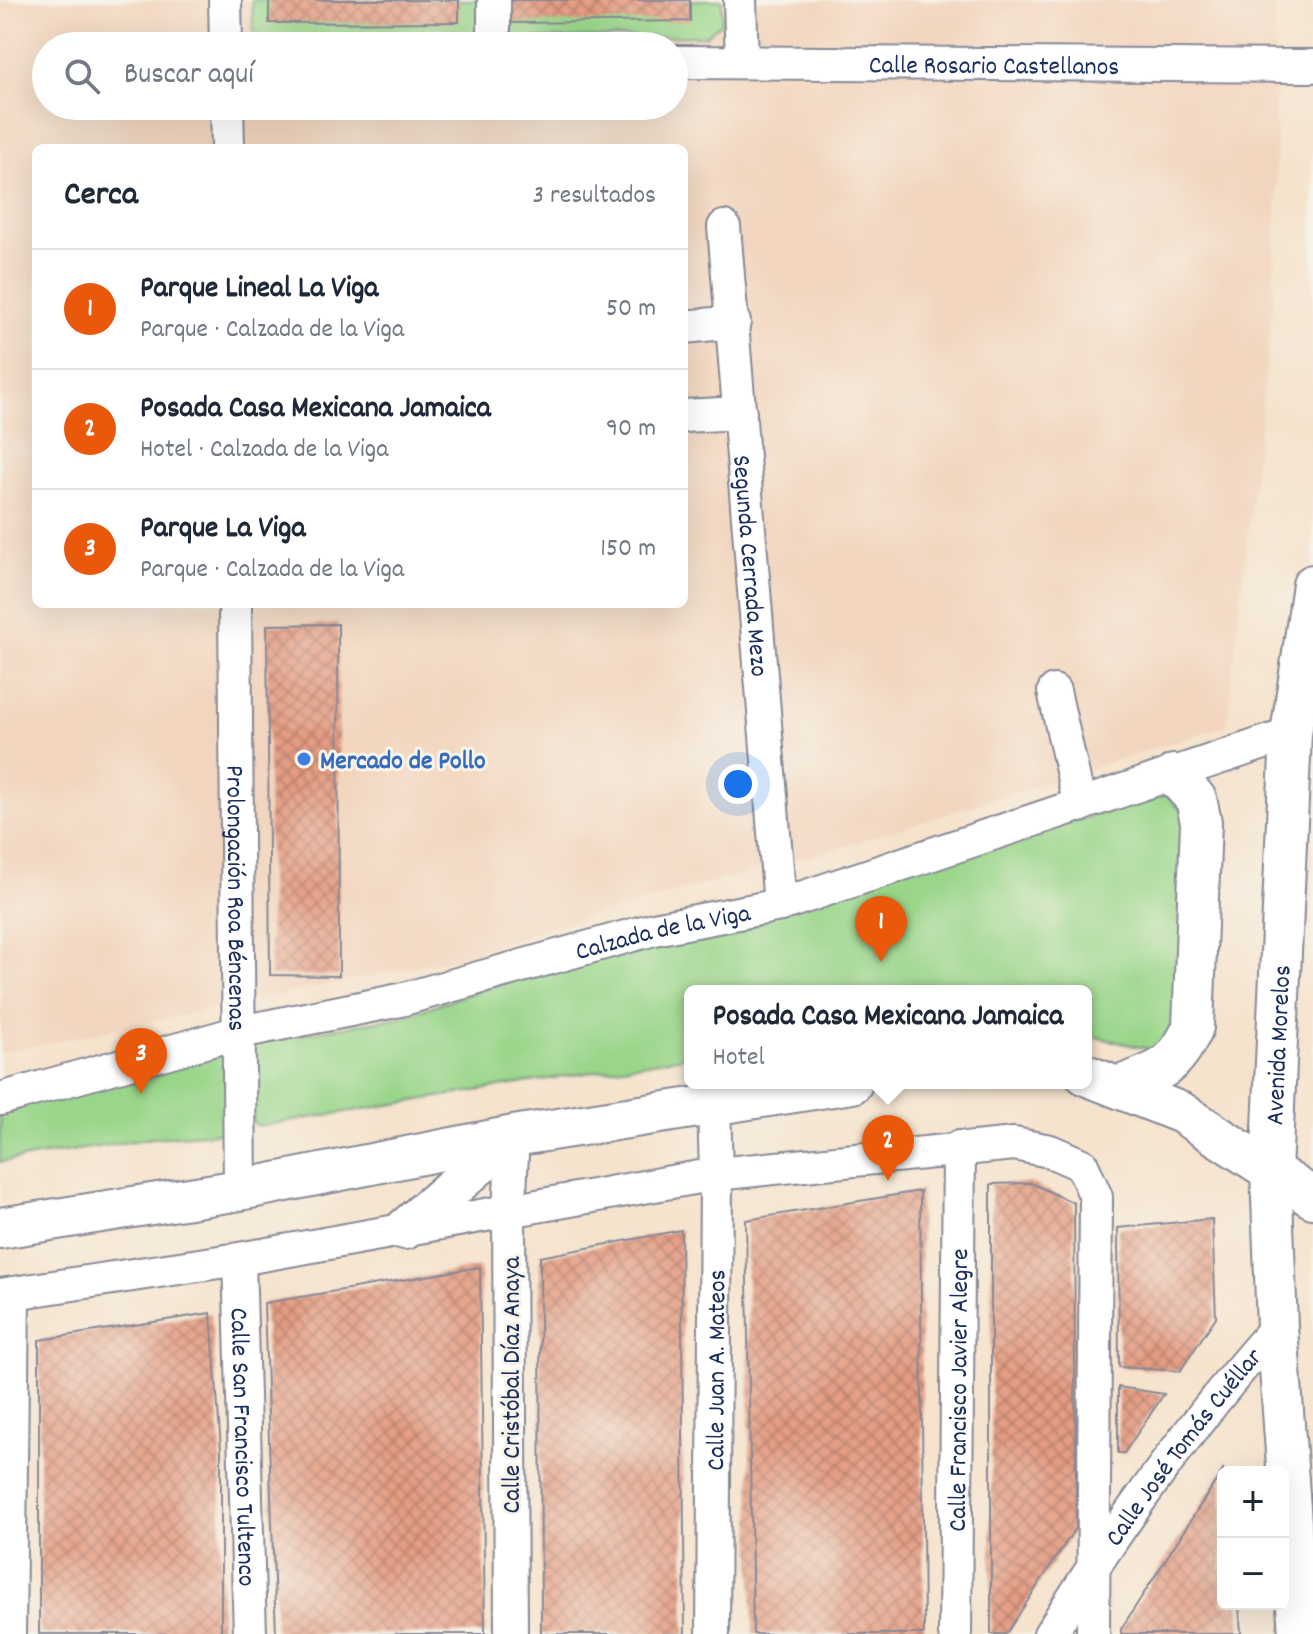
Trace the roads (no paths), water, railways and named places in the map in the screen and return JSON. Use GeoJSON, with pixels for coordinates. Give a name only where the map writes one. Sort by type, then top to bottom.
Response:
{"type":"FeatureCollection","features":[{"type":"Feature","properties":{"kind":"main road","name":"Avenida Morelos"},"geometry":{"type":"LineString","coordinates":[[1299,1634],[1277,1327],[1271,1172],[1299,843],[1302,730],[1313,585]]}},
{"type":"Feature","properties":{"kind":"main road"},"geometry":{"type":"LineString","coordinates":[[1103,1081],[1165,1069],[1181,1054],[1193,1027],[1201,822],[1196,799],[1174,775]]}},
{"type":"Feature","properties":{"kind":"main road"},"geometry":{"type":"LineString","coordinates":[[1103,1081],[1182,1113],[1313,1198]]}},
{"type":"Feature","properties":{"kind":"main road"},"geometry":{"type":"LineString","coordinates":[[0,1228],[240,1190],[513,1136],[814,1089]]}},
{"type":"Feature","properties":{"kind":"main road"},"geometry":{"type":"LineString","coordinates":[[405,1229],[513,1136]]}},
{"type":"Feature","properties":{"kind":"street"},"geometry":{"type":"LineString","coordinates":[[225,0],[226,32]]}},
{"type":"Feature","properties":{"kind":"street"},"geometry":{"type":"LineString","coordinates":[[494,0],[494,32]]}},
{"type":"Feature","properties":{"kind":"street"},"geometry":{"type":"LineString","coordinates":[[740,0],[742,62]]}},
{"type":"Feature","properties":{"kind":"street","name":"Calle Rosario Castellanos"},"geometry":{"type":"LineString","coordinates":[[688,62],[1313,66]]}},
{"type":"Feature","properties":{"kind":"street"},"geometry":{"type":"LineString","coordinates":[[227,120],[228,144]]}},
{"type":"Feature","properties":{"kind":"street","name":"Segunda Cerrada Mezo"},"geometry":{"type":"LineString","coordinates":[[724,227],[780,905]]}},
{"type":"Feature","properties":{"kind":"street"},"geometry":{"type":"LineString","coordinates":[[688,327],[734,322]]}},
{"type":"Feature","properties":{"kind":"street"},"geometry":{"type":"LineString","coordinates":[[688,416],[740,413]]}},
{"type":"Feature","properties":{"kind":"street","name":"Prolongación Roa Béncenas"},"geometry":{"type":"LineString","coordinates":[[235,608],[240,1190]]}},
{"type":"Feature","properties":{"kind":"street"},"geometry":{"type":"LineString","coordinates":[[1054,691],[1080,806]]}},
{"type":"Feature","properties":{"kind":"street","name":"Calzada de la Viga"},"geometry":{"type":"LineString","coordinates":[[0,1099],[240,1032],[400,1000],[654,929],[780,905],[1302,730]]}},
{"type":"Feature","properties":{"kind":"street","name":"Calle Juan A. Mateos"},"geometry":{"type":"LineString","coordinates":[[713,1634],[714,1105]]}},
{"type":"Feature","properties":{"kind":"street","name":"Calle Cristóbal Díaz Anaya"},"geometry":{"type":"LineString","coordinates":[[511,1634],[509,1211],[513,1136]]}},
{"type":"Feature","properties":{"kind":"street"},"geometry":{"type":"LineString","coordinates":[[9,1634],[7,1294],[239,1259],[716,1174],[959,1147],[1014,1144],[1050,1151],[1082,1165],[1096,1197],[1093,1634]]}},
{"type":"Feature","properties":{"kind":"street","name":"Calle Francisco Javier Alegre"},"geometry":{"type":"LineString","coordinates":[[955,1634],[959,1147]]}},
{"type":"Feature","properties":{"kind":"street","name":"Calle San Francisco Tultenco"},"geometry":{"type":"LineString","coordinates":[[239,1259],[250,1634]]}},
{"type":"Feature","properties":{"kind":"street","name":"Calle José Tomás Cuéllar"},"geometry":{"type":"LineString","coordinates":[[1050,1634],[1093,1567],[1240,1368],[1277,1327]]}},
{"type":"Feature","properties":{"kind":"place","name":"Mercado de Pollo"},"geometry":{"type":"Point","coordinates":[304,759]}},
{"type":"Feature","properties":{"kind":"place","name":"Parque Lineal La Viga"},"geometry":{"type":"Point","coordinates":[881,962]}},
{"type":"Feature","properties":{"kind":"place","name":"Parque La Viga"},"geometry":{"type":"Point","coordinates":[141,1094]}},
{"type":"Feature","properties":{"kind":"place","name":"Posada Casa Mexicana Jamaica"},"geometry":{"type":"Point","coordinates":[888,1181]}}]}
